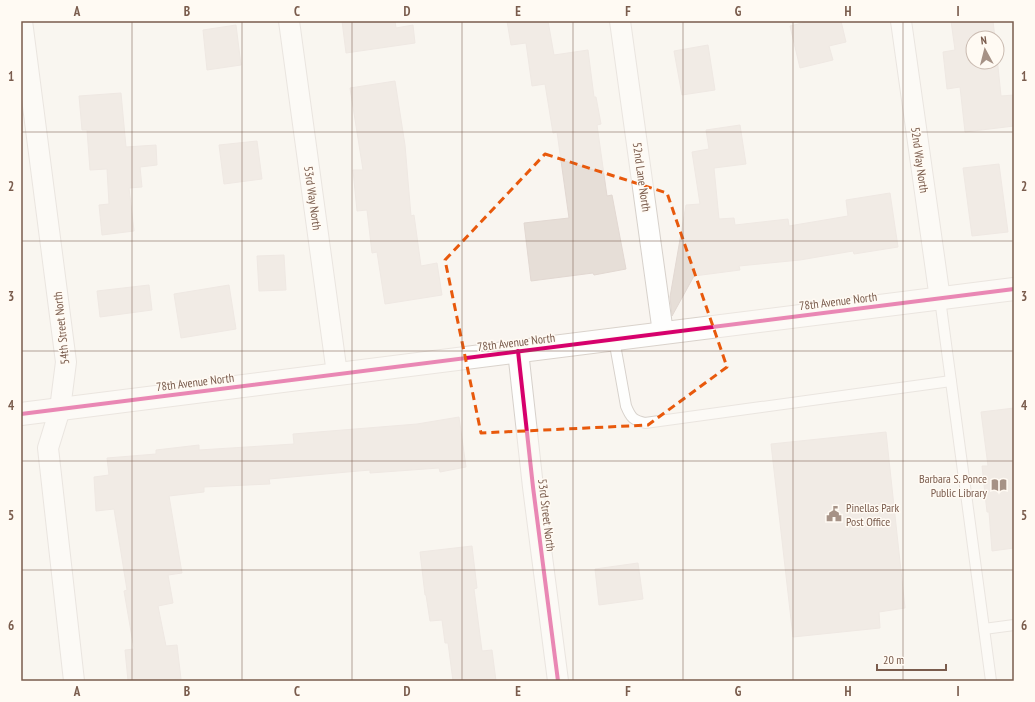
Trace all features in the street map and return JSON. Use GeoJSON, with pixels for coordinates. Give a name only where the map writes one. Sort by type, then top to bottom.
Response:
{"type":"FeatureCollection","features":[{"type":"Feature","properties":{"kind":"street","name":"54th Street North"},"geometry":{"type":"LineString","coordinates":[[22,21],[66,362],[60,409],[48,448],[74,681]]}},
{"type":"Feature","properties":{"kind":"street","name":"53rd Way North"},"geometry":{"type":"LineString","coordinates":[[289,21],[337,374]]}},
{"type":"Feature","properties":{"kind":"street","name":"52nd Lane North"},"geometry":{"type":"LineString","coordinates":[[620,21],[663,333]]}},
{"type":"Feature","properties":{"kind":"street","name":"52nd Way North"},"geometry":{"type":"LineString","coordinates":[[901,21],[940,299]]}},
{"type":"Feature","properties":{"kind":"street","name":"78th Avenue North"},"geometry":{"type":"LineString","coordinates":[[21,414],[1014,290]]}},
{"type":"Feature","properties":{"kind":"street","name":"53rd Street North"},"geometry":{"type":"LineString","coordinates":[[518,352],[533,487],[558,681]]}},
{"type":"Feature","properties":{"kind":"lane"},"geometry":{"type":"LineString","coordinates":[[940,299],[991,681]]}},
{"type":"Feature","properties":{"kind":"lane"},"geometry":{"type":"LineString","coordinates":[[614,339],[626,406],[634,421],[645,423],[951,381]]}},
{"type":"Feature","properties":{"kind":"lane"},"geometry":{"type":"LineString","coordinates":[[984,629],[1014,624]]}},
{"type":"Feature","properties":{"kind":"highlighted area"},"geometry":{"type":"Polygon","coordinates":[[[545,154],[667,193],[727,367],[648,425],[481,433],[445,260],[545,154]]]}},
{"type":"Feature","properties":{"kind":"building"},"geometry":{"type":"Polygon","coordinates":[[[342,21],[395,21],[396,28],[413,25],[415,43],[346,53],[342,21]]]}},
{"type":"Feature","properties":{"kind":"building"},"geometry":{"type":"Polygon","coordinates":[[[507,21],[548,21],[554,55],[588,50],[594,97],[596,97],[601,124],[597,125],[607,196],[612,195],[626,269],[594,275],[593,273],[531,281],[524,223],[569,218],[557,132],[553,133],[545,84],[532,86],[526,43],[511,45],[507,21]]]}},
{"type":"Feature","properties":{"kind":"building"},"geometry":{"type":"Polygon","coordinates":[[[810,21],[841,21],[846,42],[829,46],[833,60],[800,68],[790,26],[810,21]]]}},
{"type":"Feature","properties":{"kind":"building"},"geometry":{"type":"Polygon","coordinates":[[[951,21],[993,21],[994,30],[965,30],[965,70],[998,70],[1001,96],[1014,95],[1014,126],[965,132],[960,87],[947,89],[943,52],[955,50],[951,21]]]}},
{"type":"Feature","properties":{"kind":"building"},"geometry":{"type":"Polygon","coordinates":[[[236,25],[241,65],[207,70],[203,30],[236,25]]]}},
{"type":"Feature","properties":{"kind":"building"},"geometry":{"type":"Polygon","coordinates":[[[708,45],[715,90],[682,95],[674,51],[708,45]]]}},
{"type":"Feature","properties":{"kind":"building"},"geometry":{"type":"Polygon","coordinates":[[[395,81],[405,145],[411,216],[414,215],[421,266],[437,263],[442,295],[385,304],[377,252],[372,253],[367,210],[357,211],[353,170],[363,170],[350,88],[395,81]]]}},
{"type":"Feature","properties":{"kind":"building"},"geometry":{"type":"Polygon","coordinates":[[[121,93],[126,147],[156,145],[157,165],[140,167],[142,187],[129,188],[134,231],[102,235],[99,205],[109,204],[107,169],[90,170],[87,130],[82,130],[79,96],[121,93]]]}},
{"type":"Feature","properties":{"kind":"building"},"geometry":{"type":"Polygon","coordinates":[[[740,125],[746,164],[714,168],[719,219],[734,218],[735,225],[788,219],[789,226],[848,216],[846,200],[890,193],[898,247],[854,254],[853,251],[800,260],[739,266],[740,270],[694,276],[672,316],[670,297],[686,205],[700,204],[692,152],[709,149],[706,130],[740,125]]]}},
{"type":"Feature","properties":{"kind":"building"},"geometry":{"type":"Polygon","coordinates":[[[257,141],[262,179],[224,184],[219,145],[257,141]]]}},
{"type":"Feature","properties":{"kind":"building"},"geometry":{"type":"Polygon","coordinates":[[[999,164],[1008,232],[972,236],[963,168],[999,164]]]}},
{"type":"Feature","properties":{"kind":"building"},"geometry":{"type":"Polygon","coordinates":[[[284,255],[286,290],[259,291],[257,256],[284,255]]]}},
{"type":"Feature","properties":{"kind":"building"},"geometry":{"type":"Polygon","coordinates":[[[149,285],[152,310],[100,317],[97,291],[149,285]]]}},
{"type":"Feature","properties":{"kind":"building"},"geometry":{"type":"Polygon","coordinates":[[[229,285],[236,329],[181,338],[174,294],[229,285]]]}},
{"type":"Feature","properties":{"kind":"building","name":"Barbara S. Ponce Public Library"},"geometry":{"type":"Polygon","coordinates":[[[1014,408],[1014,548],[992,551],[989,512],[987,512],[982,466],[988,466],[981,412],[1014,408]]]}},
{"type":"Feature","properties":{"kind":"building"},"geometry":{"type":"Polygon","coordinates":[[[459,417],[466,467],[440,472],[439,468],[370,473],[370,470],[269,479],[270,484],[204,487],[204,492],[169,496],[182,573],[168,575],[173,603],[158,606],[166,646],[177,645],[181,679],[128,681],[125,650],[134,649],[124,591],[127,590],[114,509],[96,511],[94,477],[109,475],[107,458],[156,454],[156,450],[199,445],[199,450],[294,444],[293,434],[417,424],[459,417]]]}},
{"type":"Feature","properties":{"kind":"building"},"geometry":{"type":"Polygon","coordinates":[[[886,432],[905,608],[879,612],[880,628],[793,637],[771,444],[886,432]]]}},
{"type":"Feature","properties":{"kind":"building"},"geometry":{"type":"Polygon","coordinates":[[[472,546],[477,588],[474,589],[482,651],[492,650],[496,681],[453,681],[448,643],[445,643],[442,620],[430,621],[425,595],[420,552],[472,546]]]}},
{"type":"Feature","properties":{"kind":"building"},"geometry":{"type":"Polygon","coordinates":[[[638,563],[643,599],[599,605],[595,569],[638,563]]]}},
{"type":"Feature","properties":{"kind":"cycle path"},"geometry":{"type":"LineString","coordinates":[[21,414],[1014,289]]}},
{"type":"Feature","properties":{"kind":"cycle path"},"geometry":{"type":"LineString","coordinates":[[518,351],[533,487],[558,681]]}},
{"type":"Feature","properties":{"kind":"place","name":"Barbara S. Ponce Public Library"},"geometry":{"type":"Point","coordinates":[999,485]}},
{"type":"Feature","properties":{"kind":"place","name":"Pinellas Park Post Office"},"geometry":{"type":"Point","coordinates":[834,514]}}]}
